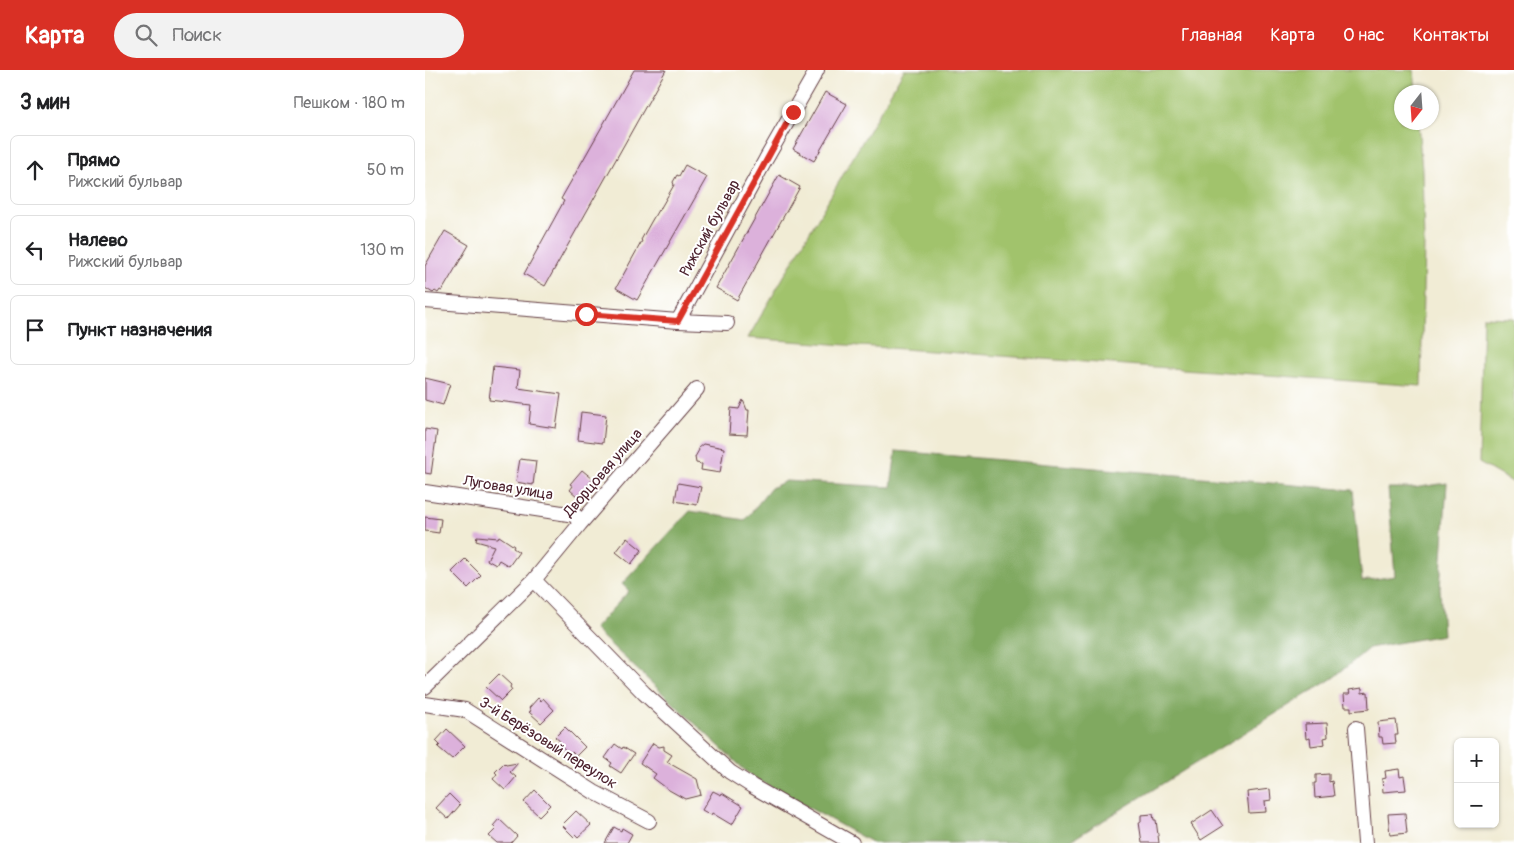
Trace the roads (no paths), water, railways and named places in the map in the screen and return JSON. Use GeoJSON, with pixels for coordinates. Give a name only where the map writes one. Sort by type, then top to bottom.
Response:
{"type":"FeatureCollection","features":[{"type":"Feature","properties":{"kind":"street","name":"Рижский бульвар"},"geometry":{"type":"LineString","coordinates":[[678,321],[817,70]]}},
{"type":"Feature","properties":{"kind":"street"},"geometry":{"type":"LineString","coordinates":[[425,301],[678,321],[727,323]]}},
{"type":"Feature","properties":{"kind":"street","name":"Дворцовая улица"},"geometry":{"type":"LineString","coordinates":[[425,686],[534,580],[579,524],[697,389]]}},
{"type":"Feature","properties":{"kind":"street","name":"Луговая улица"},"geometry":{"type":"LineString","coordinates":[[425,492],[575,514],[579,524]]}},
{"type":"Feature","properties":{"kind":"street"},"geometry":{"type":"LineString","coordinates":[[534,580],[644,693],[730,772],[852,843]]}},
{"type":"Feature","properties":{"kind":"street","name":"3-й Берёзовый переулок"},"geometry":{"type":"LineString","coordinates":[[425,704],[465,710],[594,792],[649,821]]}},
{"type":"Feature","properties":{"kind":"street"},"geometry":{"type":"LineString","coordinates":[[1356,728],[1365,843]]}}]}
